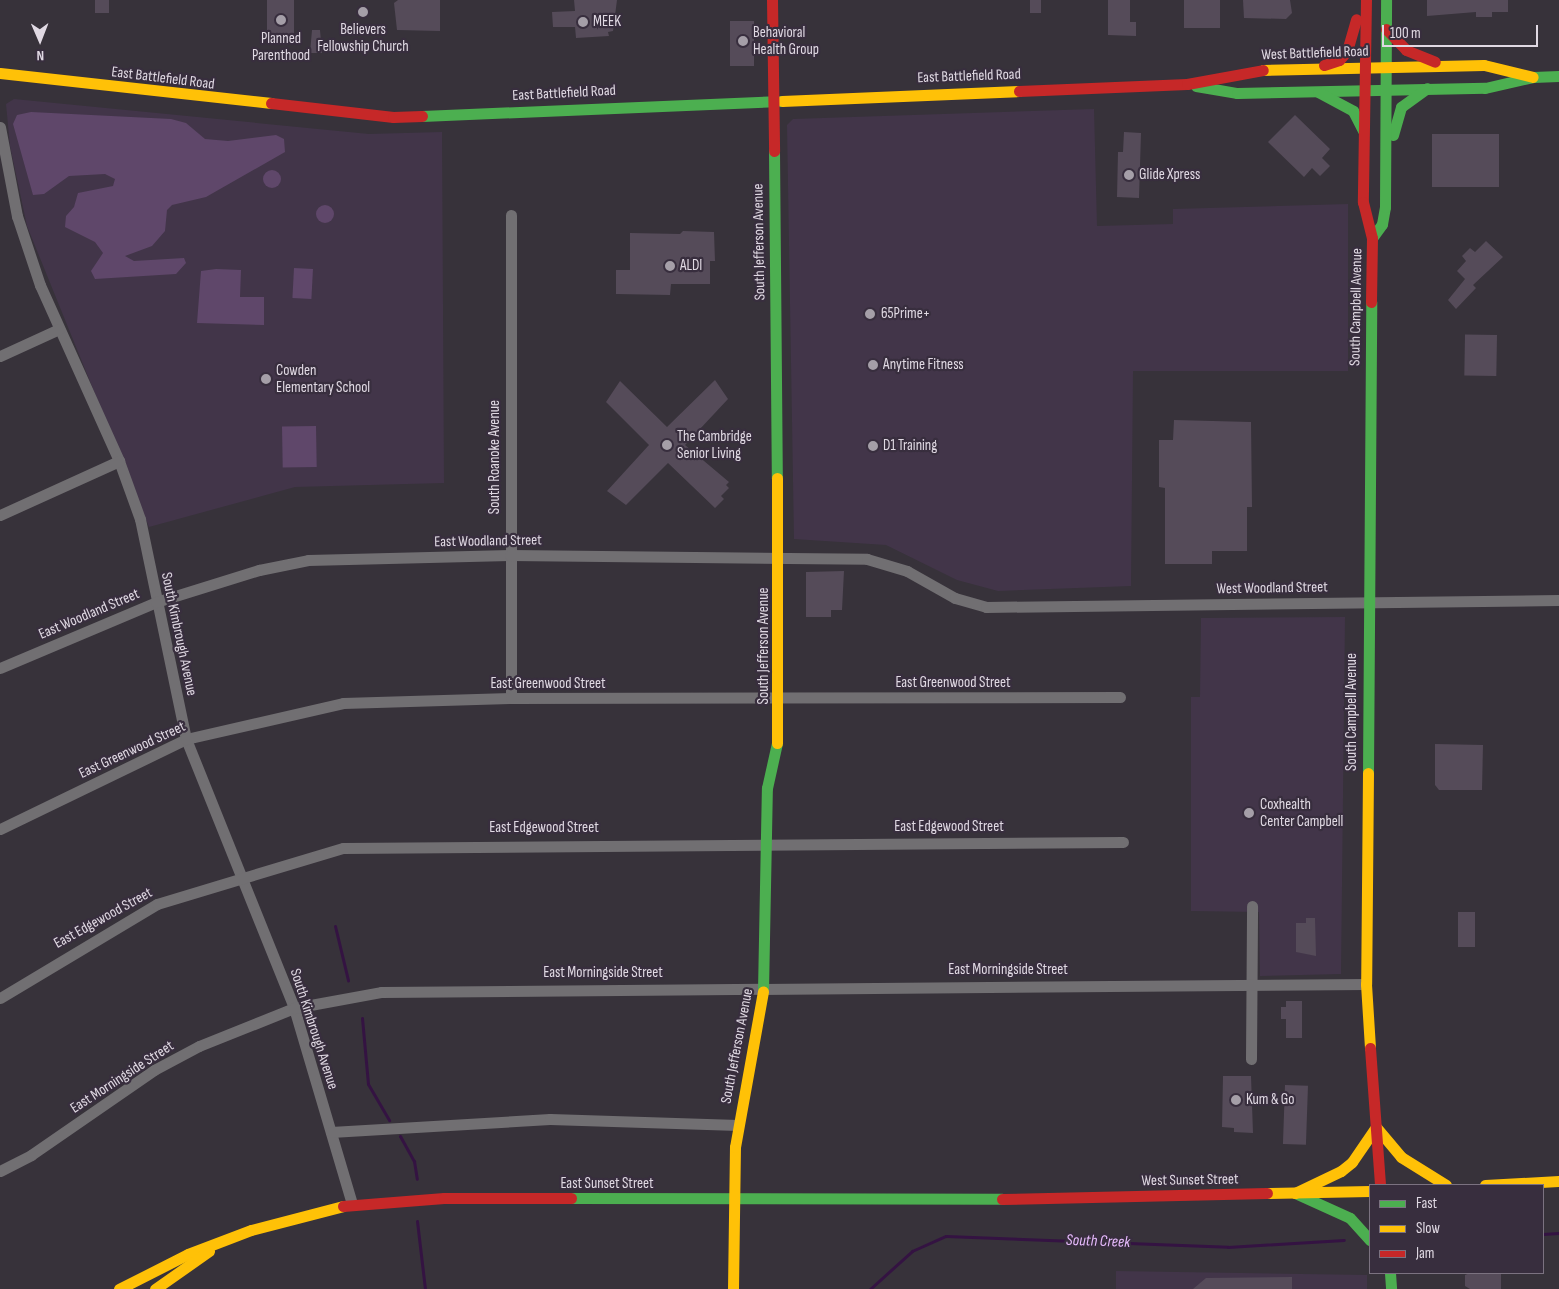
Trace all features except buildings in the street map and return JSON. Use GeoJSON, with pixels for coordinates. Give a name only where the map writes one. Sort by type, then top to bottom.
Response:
{"type":"FeatureCollection","features":[{"type":"Feature","properties":{"kind":"main road","name":"South Jefferson Avenue"},"geometry":{"type":"LineString","coordinates":[[733,1289],[733,1199],[738,1125],[764,986],[767,788],[778,738],[780,699],[771,98],[772,0]]}},
{"type":"Feature","properties":{"kind":"main road"},"geometry":{"type":"LineString","coordinates":[[1316,68],[1339,60],[1352,43],[1357,0]]}},
{"type":"Feature","properties":{"kind":"main road","name":"South Campbell Avenue"},"geometry":{"type":"LineString","coordinates":[[1366,0],[1362,202],[1372,238],[1367,601],[1366,984],[1380,1184]]}},
{"type":"Feature","properties":{"kind":"main road","name":"South Campbell Avenue"},"geometry":{"type":"LineString","coordinates":[[1372,238],[1382,224],[1385,195],[1386,0]]}},
{"type":"Feature","properties":{"kind":"main road"},"geometry":{"type":"LineString","coordinates":[[1386,29],[1406,50],[1443,65]]}},
{"type":"Feature","properties":{"kind":"main road","name":"West Battlefield Road"},"geometry":{"type":"LineString","coordinates":[[1187,84],[1240,71],[1364,66],[1484,65],[1533,77]]}},
{"type":"Feature","properties":{"kind":"main road","name":"East Battlefield Road"},"geometry":{"type":"LineString","coordinates":[[0,73],[393,116],[771,98],[1132,85]]}},
{"type":"Feature","properties":{"kind":"main road","name":"West Battlefield Road"},"geometry":{"type":"LineString","coordinates":[[1132,85],[1187,84],[1237,93],[1365,88],[1485,88],[1533,77],[1559,76]]}},
{"type":"Feature","properties":{"kind":"main road"},"geometry":{"type":"LineString","coordinates":[[1385,195],[1390,178],[1395,117],[1409,97],[1427,88]]}},
{"type":"Feature","properties":{"kind":"main road"},"geometry":{"type":"LineString","coordinates":[[1315,90],[1353,111],[1364,132]]}},
{"type":"Feature","properties":{"kind":"main road"},"geometry":{"type":"LineString","coordinates":[[1295,1193],[1341,1171],[1352,1162],[1376,1127],[1400,1157],[1444,1184]]}},
{"type":"Feature","properties":{"kind":"main road"},"geometry":{"type":"LineString","coordinates":[[1504,1184],[1559,1181]]}},
{"type":"Feature","properties":{"kind":"main road","name":"West Sunset Street"},"geometry":{"type":"LineString","coordinates":[[1010,1199],[1369,1191]]}},
{"type":"Feature","properties":{"kind":"main road"},"geometry":{"type":"LineString","coordinates":[[1295,1193],[1350,1218],[1369,1239]]}},
{"type":"Feature","properties":{"kind":"main road","name":"East Sunset Street"},"geometry":{"type":"LineString","coordinates":[[120,1289],[188,1254],[212,1248],[251,1230],[352,1204],[444,1198],[1010,1199]]}},
{"type":"Feature","properties":{"kind":"main road","name":"East Sunset Street"},"geometry":{"type":"LineString","coordinates":[[155,1289],[184,1272],[212,1248]]}},
{"type":"Feature","properties":{"kind":"main road"},"geometry":{"type":"LineString","coordinates":[[1390,1274],[1391,1289]]}},
{"type":"Feature","properties":{"kind":"street","name":"South Kimbrough Avenue"},"geometry":{"type":"LineString","coordinates":[[0,127],[17,216],[59,329],[119,461],[140,519],[186,740],[294,1008],[352,1204]]}},
{"type":"Feature","properties":{"kind":"street","name":"South Roanoke Avenue"},"geometry":{"type":"LineString","coordinates":[[511,215],[511,698]]}},
{"type":"Feature","properties":{"kind":"street"},"geometry":{"type":"LineString","coordinates":[[0,356],[59,329]]}},
{"type":"Feature","properties":{"kind":"street"},"geometry":{"type":"LineString","coordinates":[[0,514],[119,461]]}},
{"type":"Feature","properties":{"kind":"street","name":"East Woodland Street"},"geometry":{"type":"LineString","coordinates":[[0,668],[156,602],[259,570],[308,560],[510,555],[778,556],[867,559],[907,571],[955,598],[986,607]]}},
{"type":"Feature","properties":{"kind":"street","name":"West Woodland Street"},"geometry":{"type":"LineString","coordinates":[[986,607],[1559,600]]}},
{"type":"Feature","properties":{"kind":"street","name":"East Greenwood Street"},"geometry":{"type":"LineString","coordinates":[[0,829],[186,740],[343,702],[511,698],[1120,697]]}},
{"type":"Feature","properties":{"kind":"street","name":"East Edgewood Street"},"geometry":{"type":"LineString","coordinates":[[0,998],[157,904],[240,876],[343,848],[375,844],[1123,842]]}},
{"type":"Feature","properties":{"kind":"street"},"geometry":{"type":"LineString","coordinates":[[1251,1058],[1252,906]]}},
{"type":"Feature","properties":{"kind":"street","name":"East Morningside Street"},"geometry":{"type":"LineString","coordinates":[[0,1171],[31,1156],[154,1070],[199,1046],[294,1008],[381,992],[427,989],[764,986],[1366,984]]}},
{"type":"Feature","properties":{"kind":"street"},"geometry":{"type":"LineString","coordinates":[[331,1132],[550,1119],[738,1125]]}},
{"type":"Feature","properties":{"kind":"shaded area","name":"Cowden Elementary School"},"geometry":{"type":"Polygon","coordinates":[[[14,99],[369,134],[442,132],[444,483],[295,487],[149,527],[27,226],[10,146],[6,104],[14,99]]]}},
{"type":"Feature","properties":{"kind":"shaded area"},"geometry":{"type":"Polygon","coordinates":[[[1094,109],[1097,226],[1173,224],[1173,209],[1348,204],[1348,371],[1133,371],[1131,586],[998,591],[957,580],[886,545],[794,539],[787,125],[793,119],[1094,109]]]}},
{"type":"Feature","properties":{"kind":"shaded area"},"geometry":{"type":"Polygon","coordinates":[[[31,112],[171,119],[186,123],[205,139],[228,141],[276,135],[284,139],[285,152],[206,197],[172,205],[167,210],[165,231],[152,246],[125,256],[134,261],[184,258],[186,263],[176,274],[95,279],[91,271],[103,253],[95,242],[65,227],[66,216],[74,207],[78,193],[113,186],[115,179],[105,174],[69,176],[44,194],[33,195],[13,124],[17,115],[31,112]]]}},
{"type":"Feature","properties":{"kind":"shaded area"},"geometry":{"type":"Polygon","coordinates":[[[272,170],[278,173],[281,179],[278,185],[272,188],[266,185],[263,179],[266,173],[272,170]]]}},
{"type":"Feature","properties":{"kind":"shaded area"},"geometry":{"type":"Polygon","coordinates":[[[325,205],[333,210],[334,214],[329,222],[325,223],[317,218],[316,214],[321,206],[325,205]]]}},
{"type":"Feature","properties":{"kind":"shaded area"},"geometry":{"type":"Polygon","coordinates":[[[294,268],[313,269],[311,299],[292,298],[294,268]]]}},
{"type":"Feature","properties":{"kind":"shaded area"},"geometry":{"type":"Polygon","coordinates":[[[216,269],[241,270],[240,297],[264,297],[264,325],[197,323],[201,271],[216,269]]]}},
{"type":"Feature","properties":{"kind":"shaded area"},"geometry":{"type":"Polygon","coordinates":[[[316,426],[317,467],[283,468],[282,427],[316,426]]]}},
{"type":"Feature","properties":{"kind":"shaded area"},"geometry":{"type":"Polygon","coordinates":[[[1345,617],[1341,974],[1260,976],[1259,912],[1191,911],[1191,697],[1200,697],[1201,618],[1345,617]]]}},
{"type":"Feature","properties":{"kind":"shaded area"},"geometry":{"type":"Polygon","coordinates":[[[1116,1271],[1367,1275],[1367,1289],[1116,1289],[1116,1271]]]}},
{"type":"Feature","properties":{"kind":"waterway"},"geometry":{"type":"LineString","coordinates":[[335,926],[348,980]]}},
{"type":"Feature","properties":{"kind":"waterway"},"geometry":{"type":"LineString","coordinates":[[362,1018],[368,1084],[389,1120]]}},
{"type":"Feature","properties":{"kind":"waterway"},"geometry":{"type":"LineString","coordinates":[[400,1136],[414,1161],[417,1179]]}},
{"type":"Feature","properties":{"kind":"waterway"},"geometry":{"type":"LineString","coordinates":[[417,1221],[425,1289]]}},
{"type":"Feature","properties":{"kind":"waterway","name":"South Creek"},"geometry":{"type":"LineString","coordinates":[[1544,1234],[1559,1233]]}},
{"type":"Feature","properties":{"kind":"waterway","name":"South Creek"},"geometry":{"type":"LineString","coordinates":[[870,1289],[912,1251],[946,1236],[1228,1247],[1344,1240]]}},
{"type":"Feature","properties":{"kind":"traffic: fast"},"geometry":{"type":"LineString","coordinates":[[1372,238],[1382,224],[1385,207],[1386,0]]}},
{"type":"Feature","properties":{"kind":"traffic: fast"},"geometry":{"type":"LineString","coordinates":[[1196,86],[1237,93],[1485,88],[1533,77],[1559,76]]}},
{"type":"Feature","properties":{"kind":"traffic: fast"},"geometry":{"type":"LineString","coordinates":[[1393,135],[1401,107],[1427,88]]}},
{"type":"Feature","properties":{"kind":"traffic: fast"},"geometry":{"type":"LineString","coordinates":[[1318,92],[1353,111],[1363,131]]}},
{"type":"Feature","properties":{"kind":"traffic: fast"},"geometry":{"type":"LineString","coordinates":[[422,116],[782,101]]}},
{"type":"Feature","properties":{"kind":"traffic: fast"},"geometry":{"type":"LineString","coordinates":[[774,151],[777,478]]}},
{"type":"Feature","properties":{"kind":"traffic: fast"},"geometry":{"type":"LineString","coordinates":[[1368,773],[1371,302]]}},
{"type":"Feature","properties":{"kind":"traffic: fast"},"geometry":{"type":"LineString","coordinates":[[763,991],[767,788],[777,743]]}},
{"type":"Feature","properties":{"kind":"traffic: fast"},"geometry":{"type":"LineString","coordinates":[[1295,1193],[1350,1218],[1369,1239]]}},
{"type":"Feature","properties":{"kind":"traffic: fast"},"geometry":{"type":"LineString","coordinates":[[571,1198],[1002,1199]]}},
{"type":"Feature","properties":{"kind":"traffic: fast"},"geometry":{"type":"LineString","coordinates":[[1390,1274],[1391,1289]]}},
{"type":"Feature","properties":{"kind":"traffic: slow"},"geometry":{"type":"LineString","coordinates":[[1263,70],[1484,65],[1533,77]]}},
{"type":"Feature","properties":{"kind":"traffic: slow"},"geometry":{"type":"LineString","coordinates":[[0,73],[271,103]]}},
{"type":"Feature","properties":{"kind":"traffic: slow"},"geometry":{"type":"LineString","coordinates":[[782,101],[1019,91]]}},
{"type":"Feature","properties":{"kind":"traffic: slow"},"geometry":{"type":"LineString","coordinates":[[777,478],[777,743]]}},
{"type":"Feature","properties":{"kind":"traffic: slow"},"geometry":{"type":"LineString","coordinates":[[1368,773],[1366,984],[1370,1048]]}},
{"type":"Feature","properties":{"kind":"traffic: slow"},"geometry":{"type":"LineString","coordinates":[[733,1289],[735,1147],[763,991]]}},
{"type":"Feature","properties":{"kind":"traffic: slow"},"geometry":{"type":"LineString","coordinates":[[1295,1193],[1341,1171],[1352,1162],[1376,1127],[1401,1157],[1444,1184]]}},
{"type":"Feature","properties":{"kind":"traffic: slow"},"geometry":{"type":"LineString","coordinates":[[1504,1184],[1559,1181]]}},
{"type":"Feature","properties":{"kind":"traffic: slow"},"geometry":{"type":"LineString","coordinates":[[1267,1193],[1369,1191]]}},
{"type":"Feature","properties":{"kind":"traffic: slow"},"geometry":{"type":"LineString","coordinates":[[119,1289],[188,1254],[251,1230],[343,1206]]}},
{"type":"Feature","properties":{"kind":"traffic: slow"},"geometry":{"type":"LineString","coordinates":[[155,1289],[209,1251]]}},
{"type":"Feature","properties":{"kind":"traffic: jam"},"geometry":{"type":"LineString","coordinates":[[772,0],[774,151]]}},
{"type":"Feature","properties":{"kind":"traffic: jam"},"geometry":{"type":"LineString","coordinates":[[1366,0],[1363,202],[1372,238],[1371,302]]}},
{"type":"Feature","properties":{"kind":"traffic: jam"},"geometry":{"type":"LineString","coordinates":[[1324,65],[1339,60],[1347,51],[1356,19]]}},
{"type":"Feature","properties":{"kind":"traffic: jam"},"geometry":{"type":"LineString","coordinates":[[1386,29],[1406,50],[1435,62]]}},
{"type":"Feature","properties":{"kind":"traffic: jam"},"geometry":{"type":"LineString","coordinates":[[1019,91],[1187,84],[1263,70]]}},
{"type":"Feature","properties":{"kind":"traffic: jam"},"geometry":{"type":"LineString","coordinates":[[271,103],[393,117],[422,116]]}},
{"type":"Feature","properties":{"kind":"traffic: jam"},"geometry":{"type":"LineString","coordinates":[[1370,1048],[1380,1184]]}},
{"type":"Feature","properties":{"kind":"traffic: jam"},"geometry":{"type":"LineString","coordinates":[[1002,1199],[1267,1193]]}},
{"type":"Feature","properties":{"kind":"traffic: jam"},"geometry":{"type":"LineString","coordinates":[[343,1206],[444,1198],[571,1198]]}},
{"type":"Feature","properties":{"kind":"place","name":"Believers Fellowship Church"},"geometry":{"type":"Point","coordinates":[363,12]}},
{"type":"Feature","properties":{"kind":"place","name":"Planned Parenthood"},"geometry":{"type":"Point","coordinates":[281,20]}},
{"type":"Feature","properties":{"kind":"place","name":"MEEK"},"geometry":{"type":"Point","coordinates":[583,22]}},
{"type":"Feature","properties":{"kind":"place","name":"Behavioral Health Group"},"geometry":{"type":"Point","coordinates":[743,41]}},
{"type":"Feature","properties":{"kind":"place","name":"Glide Xpress"},"geometry":{"type":"Point","coordinates":[1129,175]}},
{"type":"Feature","properties":{"kind":"place","name":"ALDI"},"geometry":{"type":"Point","coordinates":[670,266]}},
{"type":"Feature","properties":{"kind":"place","name":"65Prime+"},"geometry":{"type":"Point","coordinates":[870,314]}},
{"type":"Feature","properties":{"kind":"place","name":"Anytime Fitness"},"geometry":{"type":"Point","coordinates":[873,365]}},
{"type":"Feature","properties":{"kind":"place","name":"Cowden Elementary School"},"geometry":{"type":"Point","coordinates":[266,379]}},
{"type":"Feature","properties":{"kind":"place","name":"The Cambridge Senior Living"},"geometry":{"type":"Point","coordinates":[667,445]}},
{"type":"Feature","properties":{"kind":"place","name":"D1 Training"},"geometry":{"type":"Point","coordinates":[873,446]}},
{"type":"Feature","properties":{"kind":"place","name":"Coxhealth Center Campbell"},"geometry":{"type":"Point","coordinates":[1249,813]}},
{"type":"Feature","properties":{"kind":"place","name":"Kum & Go"},"geometry":{"type":"Point","coordinates":[1236,1100]}}]}
